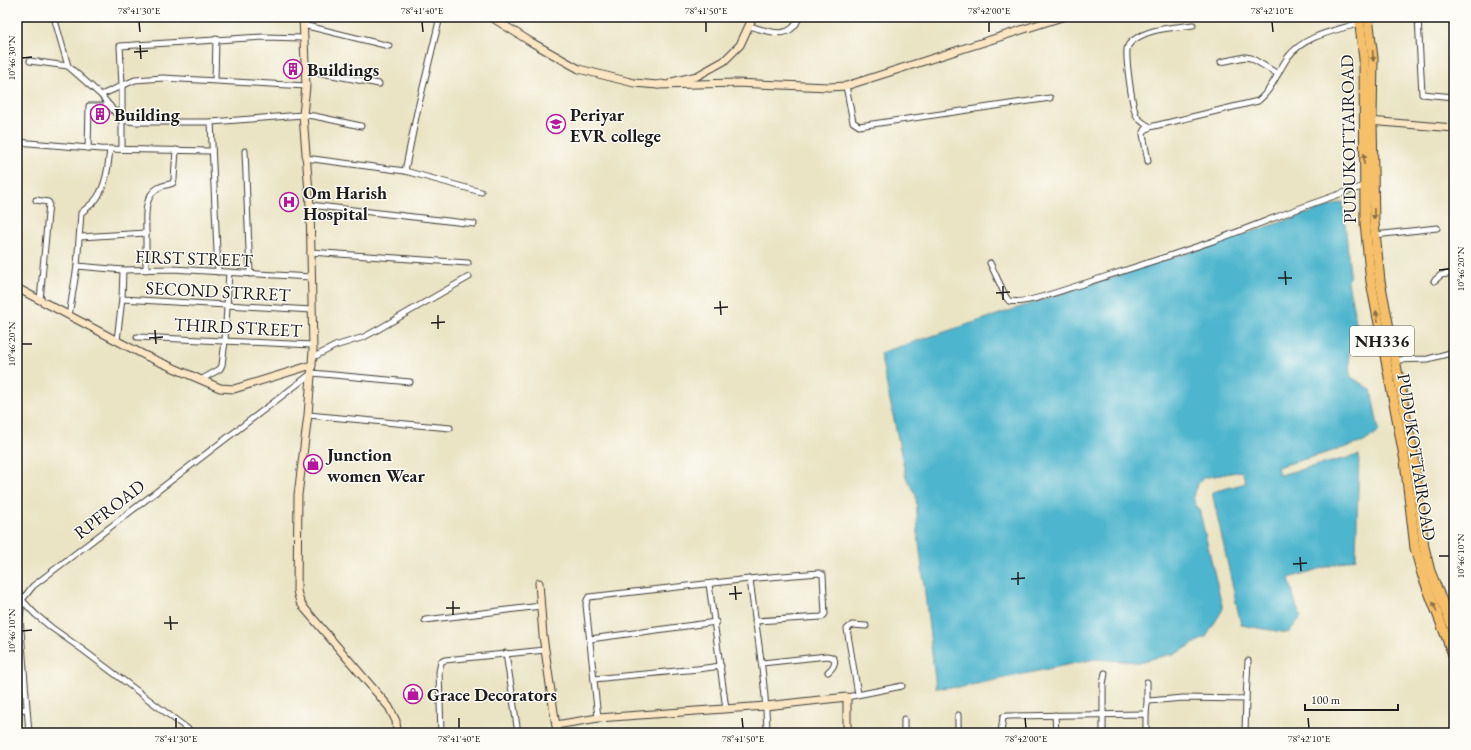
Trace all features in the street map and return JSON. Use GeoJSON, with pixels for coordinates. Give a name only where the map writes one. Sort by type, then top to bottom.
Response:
{"type":"FeatureCollection","features":[{"type":"Feature","properties":{"kind":"highway","name":"NH336"},"geometry":{"type":"LineString","coordinates":[[1368,17],[1373,58],[1368,121],[1368,191],[1391,361],[1414,459],[1424,547],[1430,571],[1454,631]]}},
{"type":"Feature","properties":{"kind":"highway","name":"PUDUKOTTAIROAD"},"geometry":{"type":"LineString","coordinates":[[1360,20],[1368,121]]}},
{"type":"Feature","properties":{"kind":"highway","name":"PUDUKOTTAIROAD"},"geometry":{"type":"LineString","coordinates":[[1368,191],[1365,223],[1371,282],[1391,361],[1415,548],[1422,574],[1454,657]]}},
{"type":"Feature","properties":{"kind":"street"},"geometry":{"type":"LineString","coordinates":[[54,17],[68,66],[101,95],[121,120],[136,122],[211,122],[303,115],[361,126]]}},
{"type":"Feature","properties":{"kind":"street"},"geometry":{"type":"LineString","coordinates":[[303,17],[306,70],[303,115],[305,158],[310,205],[313,344],[308,415],[298,495],[296,586],[300,602],[322,630],[389,707],[396,721],[396,733]]}},
{"type":"Feature","properties":{"kind":"street"},"geometry":{"type":"LineString","coordinates":[[405,171],[415,119],[440,17]]}},
{"type":"Feature","properties":{"kind":"street"},"geometry":{"type":"LineString","coordinates":[[491,17],[579,69],[634,83],[658,85],[736,83],[829,87],[846,86],[1062,17]]}},
{"type":"Feature","properties":{"kind":"street"},"geometry":{"type":"LineString","coordinates":[[658,85],[697,76],[724,61],[740,45],[753,17]]}},
{"type":"Feature","properties":{"kind":"street"},"geometry":{"type":"LineString","coordinates":[[750,26],[775,33],[787,31],[794,27],[799,17]]}},
{"type":"Feature","properties":{"kind":"street"},"geometry":{"type":"LineString","coordinates":[[1418,17],[1422,94],[1454,97]]}},
{"type":"Feature","properties":{"kind":"street"},"geometry":{"type":"LineString","coordinates":[[1148,161],[1143,134],[1144,130],[1150,127],[1258,101],[1266,93],[1288,58],[1298,46],[1308,40],[1360,20]]}},
{"type":"Feature","properties":{"kind":"street"},"geometry":{"type":"LineString","coordinates":[[303,25],[389,46]]}},
{"type":"Feature","properties":{"kind":"street"},"geometry":{"type":"LineString","coordinates":[[1150,127],[1139,120],[1134,107],[1128,65],[1128,47],[1130,43],[1141,36],[1156,30],[1193,25]]}},
{"type":"Feature","properties":{"kind":"street"},"geometry":{"type":"LineString","coordinates":[[122,149],[122,85],[120,46],[263,37],[304,38]]}},
{"type":"Feature","properties":{"kind":"street"},"geometry":{"type":"LineString","coordinates":[[215,80],[216,40]]}},
{"type":"Feature","properties":{"kind":"street"},"geometry":{"type":"LineString","coordinates":[[1221,62],[1245,57],[1251,58],[1278,74]]}},
{"type":"Feature","properties":{"kind":"street"},"geometry":{"type":"LineString","coordinates":[[30,61],[68,66]]}},
{"type":"Feature","properties":{"kind":"street"},"geometry":{"type":"LineString","coordinates":[[306,70],[379,84]]}},
{"type":"Feature","properties":{"kind":"street"},"geometry":{"type":"LineString","coordinates":[[101,95],[135,80],[163,78],[215,80],[245,84],[306,86]]}},
{"type":"Feature","properties":{"kind":"street"},"geometry":{"type":"LineString","coordinates":[[846,86],[853,122],[859,126],[1050,98]]}},
{"type":"Feature","properties":{"kind":"street"},"geometry":{"type":"LineString","coordinates":[[88,148],[89,106],[110,106]]}},
{"type":"Feature","properties":{"kind":"street"},"geometry":{"type":"LineString","coordinates":[[1368,121],[1454,128]]}},
{"type":"Feature","properties":{"kind":"street"},"geometry":{"type":"LineString","coordinates":[[211,122],[211,151],[218,272]]}},
{"type":"Feature","properties":{"kind":"street"},"geometry":{"type":"LineString","coordinates":[[17,142],[88,148],[211,151]]}},
{"type":"Feature","properties":{"kind":"street"},"geometry":{"type":"LineString","coordinates":[[69,316],[77,266],[81,213],[96,199],[104,182],[108,170],[110,149]]}},
{"type":"Feature","properties":{"kind":"street"},"geometry":{"type":"LineString","coordinates":[[146,270],[147,208],[149,198],[156,190],[173,183],[176,150]]}},
{"type":"Feature","properties":{"kind":"street"},"geometry":{"type":"LineString","coordinates":[[245,151],[250,274]]}},
{"type":"Feature","properties":{"kind":"street"},"geometry":{"type":"LineString","coordinates":[[305,158],[405,171],[481,192]]}},
{"type":"Feature","properties":{"kind":"street"},"geometry":{"type":"LineString","coordinates":[[990,263],[1009,301],[1020,302],[1047,295],[1216,240],[1290,212],[1368,191]]}},
{"type":"Feature","properties":{"kind":"street"},"geometry":{"type":"LineString","coordinates":[[36,200],[49,203],[40,300]]}},
{"type":"Feature","properties":{"kind":"street"},"geometry":{"type":"LineString","coordinates":[[310,205],[474,224]]}},
{"type":"Feature","properties":{"kind":"street"},"geometry":{"type":"LineString","coordinates":[[1375,235],[1437,228]]}},
{"type":"Feature","properties":{"kind":"street"},"geometry":{"type":"LineString","coordinates":[[80,237],[146,233]]}},
{"type":"Feature","properties":{"kind":"street"},"geometry":{"type":"LineString","coordinates":[[310,252],[468,263]]}},
{"type":"Feature","properties":{"kind":"street"},"geometry":{"type":"LineString","coordinates":[[77,266],[124,270]]}},
{"type":"Feature","properties":{"kind":"street","name":"FIRST STREET"},"geometry":{"type":"LineString","coordinates":[[117,340],[124,270],[172,269],[311,277]]}},
{"type":"Feature","properties":{"kind":"street"},"geometry":{"type":"LineString","coordinates":[[203,381],[204,378],[220,369],[222,364],[229,272]]}},
{"type":"Feature","properties":{"kind":"street"},"geometry":{"type":"LineString","coordinates":[[1434,281],[1441,275],[1454,273]]}},
{"type":"Feature","properties":{"kind":"street"},"geometry":{"type":"LineString","coordinates":[[17,288],[146,356],[220,388],[234,388],[312,361],[335,346],[364,337],[470,277]]}},
{"type":"Feature","properties":{"kind":"street","name":"SECOND STRRET"},"geometry":{"type":"LineString","coordinates":[[122,299],[312,310]]}},
{"type":"Feature","properties":{"kind":"street","name":"THIRD STREET"},"geometry":{"type":"LineString","coordinates":[[137,337],[313,344]]}},
{"type":"Feature","properties":{"kind":"street"},"geometry":{"type":"LineString","coordinates":[[1391,361],[1428,359],[1454,352]]}},
{"type":"Feature","properties":{"kind":"street"},"geometry":{"type":"LineString","coordinates":[[312,373],[410,382]]}},
{"type":"Feature","properties":{"kind":"street","name":"RPFROAD"},"geometry":{"type":"LineString","coordinates":[[19,598],[312,373]]}},
{"type":"Feature","properties":{"kind":"street"},"geometry":{"type":"LineString","coordinates":[[308,415],[450,428]]}},
{"type":"Feature","properties":{"kind":"street"},"geometry":{"type":"LineString","coordinates":[[598,718],[586,605],[589,597],[750,579],[819,573],[823,575],[825,614],[822,617],[755,621]]}},
{"type":"Feature","properties":{"kind":"street"},"geometry":{"type":"LineString","coordinates":[[750,579],[762,663],[766,706],[766,733]]}},
{"type":"Feature","properties":{"kind":"street"},"geometry":{"type":"LineString","coordinates":[[539,583],[545,650],[557,733]]}},
{"type":"Feature","properties":{"kind":"street"},"geometry":{"type":"LineString","coordinates":[[709,584],[716,622],[726,709]]}},
{"type":"Feature","properties":{"kind":"street"},"geometry":{"type":"LineString","coordinates":[[19,598],[26,709],[29,733]]}},
{"type":"Feature","properties":{"kind":"street"},"geometry":{"type":"LineString","coordinates":[[19,598],[52,628],[84,650],[193,733]]}},
{"type":"Feature","properties":{"kind":"street"},"geometry":{"type":"LineString","coordinates":[[425,620],[541,606]]}},
{"type":"Feature","properties":{"kind":"street"},"geometry":{"type":"LineString","coordinates":[[590,639],[716,622]]}},
{"type":"Feature","properties":{"kind":"street"},"geometry":{"type":"LineString","coordinates":[[858,694],[847,629],[852,625],[866,626]]}},
{"type":"Feature","properties":{"kind":"street"},"geometry":{"type":"LineString","coordinates":[[441,733],[439,672],[441,662],[445,660],[545,650]]}},
{"type":"Feature","properties":{"kind":"street"},"geometry":{"type":"LineString","coordinates":[[506,653],[518,733]]}},
{"type":"Feature","properties":{"kind":"street"},"geometry":{"type":"LineString","coordinates":[[762,663],[831,656],[834,659],[834,663],[833,668],[828,672]]}},
{"type":"Feature","properties":{"kind":"street"},"geometry":{"type":"LineString","coordinates":[[1245,733],[1248,661]]}},
{"type":"Feature","properties":{"kind":"street"},"geometry":{"type":"LineString","coordinates":[[594,679],[686,671],[721,666]]}},
{"type":"Feature","properties":{"kind":"street"},"geometry":{"type":"LineString","coordinates":[[1103,733],[1103,684],[1105,673]]}},
{"type":"Feature","properties":{"kind":"street"},"geometry":{"type":"LineString","coordinates":[[1146,733],[1147,682]]}},
{"type":"Feature","properties":{"kind":"street"},"geometry":{"type":"LineString","coordinates":[[556,724],[598,718],[766,706],[847,697],[902,686]]}},
{"type":"Feature","properties":{"kind":"street"},"geometry":{"type":"LineString","coordinates":[[847,697],[848,733]]}},
{"type":"Feature","properties":{"kind":"street"},"geometry":{"type":"LineString","coordinates":[[1147,704],[1149,701],[1183,698],[1246,699]]}},
{"type":"Feature","properties":{"kind":"street"},"geometry":{"type":"LineString","coordinates":[[17,710],[26,709]]}},
{"type":"Feature","properties":{"kind":"street"},"geometry":{"type":"LineString","coordinates":[[1001,733],[1001,722],[1003,717],[1008,716],[1146,714]]}},
{"type":"Feature","properties":{"kind":"street"},"geometry":{"type":"LineString","coordinates":[[958,715],[958,733]]}},
{"type":"Feature","properties":{"kind":"street"},"geometry":{"type":"LineString","coordinates":[[1055,715],[1056,733]]}},
{"type":"Feature","properties":{"kind":"street"},"geometry":{"type":"LineString","coordinates":[[904,719],[904,733]]}},
{"type":"Feature","properties":{"kind":"water"},"geometry":{"type":"Polygon","coordinates":[[[1343,202],[1350,273],[1348,282],[1357,326],[1349,353],[1350,376],[1371,390],[1379,431],[1364,442],[1277,467],[1279,475],[1359,455],[1356,558],[1289,578],[1296,605],[1301,617],[1288,633],[1241,625],[1212,492],[1246,483],[1242,471],[1203,478],[1195,489],[1193,497],[1199,509],[1223,609],[1206,637],[1177,653],[1138,662],[1095,659],[962,687],[936,688],[918,534],[916,496],[906,477],[880,353],[1343,202]]]}},
{"type":"Feature","properties":{"kind":"place","name":"Buildings"},"geometry":{"type":"Point","coordinates":[293,69]}},
{"type":"Feature","properties":{"kind":"place","name":"Building"},"geometry":{"type":"Point","coordinates":[100,114]}},
{"type":"Feature","properties":{"kind":"place","name":"Periyar EVR college"},"geometry":{"type":"Point","coordinates":[556,124]}},
{"type":"Feature","properties":{"kind":"place","name":"Om Harish Hospital"},"geometry":{"type":"Point","coordinates":[289,202]}},
{"type":"Feature","properties":{"kind":"place","name":"Junction women Wear"},"geometry":{"type":"Point","coordinates":[313,464]}},
{"type":"Feature","properties":{"kind":"place","name":"Grace Decorators"},"geometry":{"type":"Point","coordinates":[413,694]}}]}
